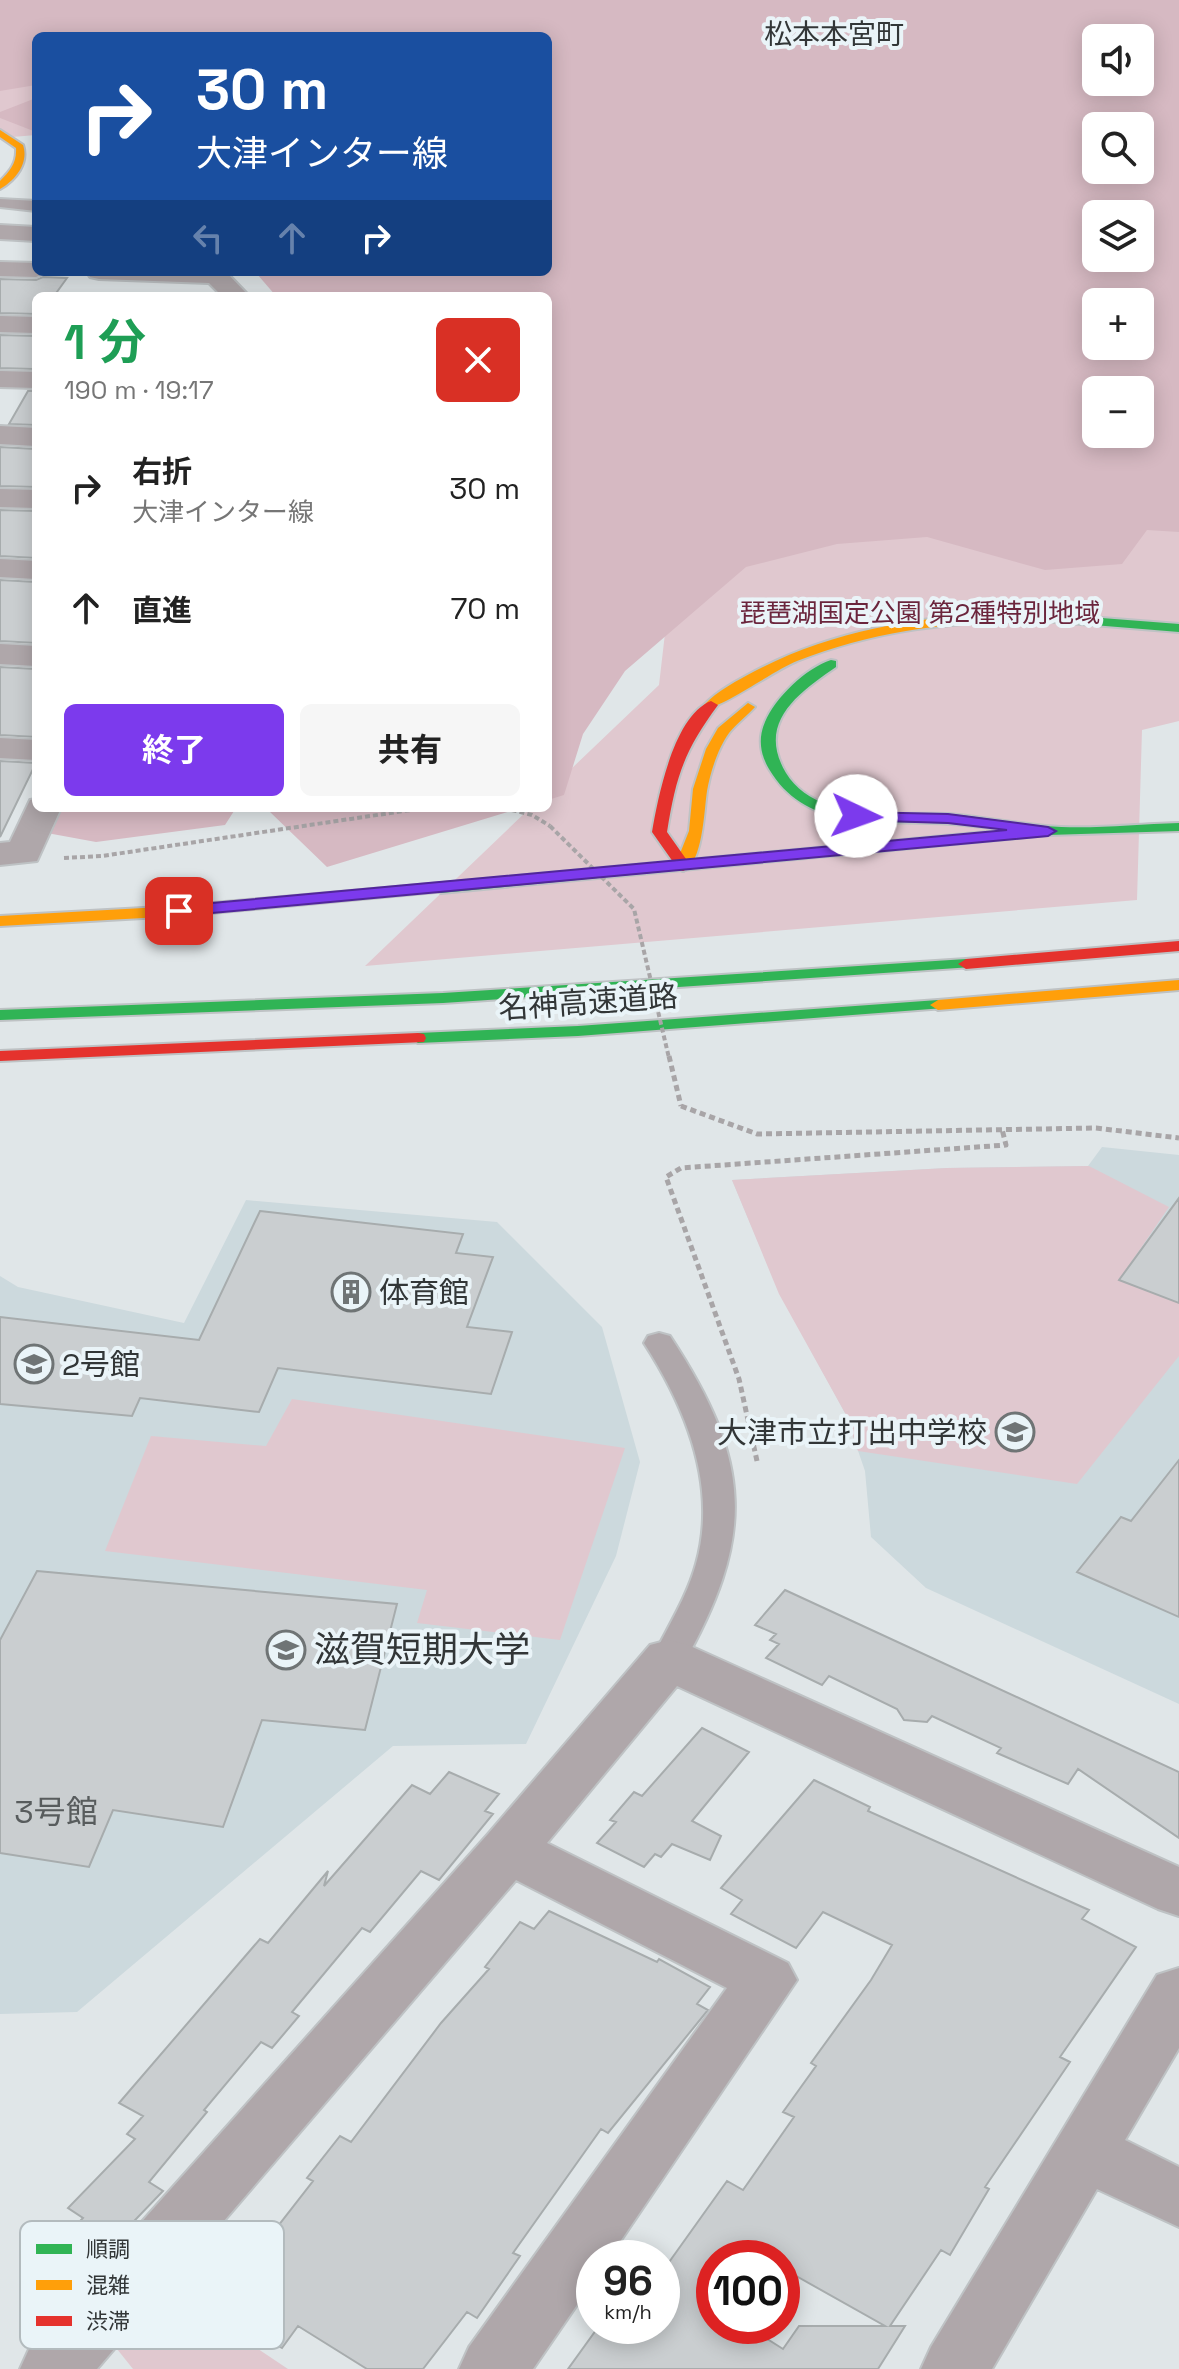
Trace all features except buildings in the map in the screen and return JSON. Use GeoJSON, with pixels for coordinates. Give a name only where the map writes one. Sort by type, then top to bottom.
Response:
{"type":"FeatureCollection","features":[{"type":"Feature","properties":{"kind":"main road"},"geometry":{"type":"LineString","coordinates":[[0,133],[20,147],[29,158],[0,186]]}},
{"type":"Feature","properties":{"kind":"main road"},"geometry":{"type":"LineString","coordinates":[[683,866],[659,832],[677,753],[711,705],[746,679],[774,664],[853,636],[897,626],[946,621],[1013,617],[1097,620],[1179,628]]}},
{"type":"Feature","properties":{"kind":"main road"},"geometry":{"type":"LineString","coordinates":[[683,866],[696,831],[700,789],[713,749],[723,731],[766,693],[831,664],[884,646],[970,633],[1083,632],[1179,640]]}},
{"type":"Feature","properties":{"kind":"main road"},"geometry":{"type":"LineString","coordinates":[[831,664],[788,697],[775,715],[768,734],[773,767],[782,784],[800,800],[856,816],[948,818],[1048,831]]}},
{"type":"Feature","properties":{"kind":"main road"},"geometry":{"type":"LineString","coordinates":[[0,921],[179,911],[1048,831],[1179,827]]}},
{"type":"Feature","properties":{"kind":"main road"},"geometry":{"type":"LineString","coordinates":[[297,1006],[680,967],[1051,938]]}},
{"type":"Feature","properties":{"kind":"main road","name":"名神高速道路"},"geometry":{"type":"LineString","coordinates":[[0,1015],[297,1006],[693,985],[1179,946]]}},
{"type":"Feature","properties":{"kind":"main road","name":"名神高速道路"},"geometry":{"type":"LineString","coordinates":[[0,1056],[456,1038],[817,1015],[1179,985]]}},
{"type":"Feature","properties":{"kind":"main road"},"geometry":{"type":"LineString","coordinates":[[817,1015],[1047,1015]]}},
{"type":"Feature","properties":{"kind":"street"},"geometry":{"type":"LineString","coordinates":[[0,232],[32,234]]}},
{"type":"Feature","properties":{"kind":"street"},"geometry":{"type":"LineString","coordinates":[[0,269],[32,270]]}},
{"type":"Feature","properties":{"kind":"street"},"geometry":{"type":"LineString","coordinates":[[216,276],[232,292]]}},
{"type":"Feature","properties":{"kind":"street"},"geometry":{"type":"LineString","coordinates":[[0,324],[32,325]]}},
{"type":"Feature","properties":{"kind":"street"},"geometry":{"type":"LineString","coordinates":[[0,379],[32,380]]}},
{"type":"Feature","properties":{"kind":"street"},"geometry":{"type":"LineString","coordinates":[[0,435],[32,437]]}},
{"type":"Feature","properties":{"kind":"street"},"geometry":{"type":"LineString","coordinates":[[0,498],[32,499]]}},
{"type":"Feature","properties":{"kind":"street"},"geometry":{"type":"LineString","coordinates":[[0,568],[32,570]]}},
{"type":"Feature","properties":{"kind":"street"},"geometry":{"type":"LineString","coordinates":[[0,654],[32,656]]}},
{"type":"Feature","properties":{"kind":"street"},"geometry":{"type":"LineString","coordinates":[[0,748],[32,750]]}},
{"type":"Feature","properties":{"kind":"street"},"geometry":{"type":"LineString","coordinates":[[0,854],[24,853],[41,812]]}},
{"type":"Feature","properties":{"kind":"street"},"geometry":{"type":"LineString","coordinates":[[183,2221],[508,1850],[669,1659],[1179,1893]]}},
{"type":"Feature","properties":{"kind":"street"},"geometry":{"type":"LineString","coordinates":[[493,2369],[767,1980],[508,1850]]}},
{"type":"Feature","properties":{"kind":"street"},"geometry":{"type":"LineString","coordinates":[[955,2369],[1179,1993]]}},
{"type":"Feature","properties":{"kind":"street"},"geometry":{"type":"LineString","coordinates":[[1085,2151],[1179,2199]]}},
{"type":"Feature","properties":{"kind":"street"},"geometry":{"type":"LineString","coordinates":[[54,2369],[71,2349]]}},
{"type":"Feature","properties":{"kind":"lane"},"geometry":{"type":"LineString","coordinates":[[0,203],[32,206]]}},
{"type":"Feature","properties":{"kind":"lane"},"geometry":{"type":"LineString","coordinates":[[659,1343],[673,1361],[703,1420],[721,1516],[713,1563],[669,1659]]}},
{"type":"Feature","properties":{"kind":"path"},"geometry":{"type":"LineString","coordinates":[[102,856],[397,812]]}},
{"type":"Feature","properties":{"kind":"path"},"geometry":{"type":"LineString","coordinates":[[520,812],[550,826],[634,909],[681,1106],[757,1134],[1096,1128],[1179,1138]]}},
{"type":"Feature","properties":{"kind":"path"},"geometry":{"type":"LineString","coordinates":[[757,1470],[756,1447],[739,1379],[666,1177],[681,1168],[1006,1145],[1002,1129]]}},
{"type":"Feature","properties":{"kind":"shaded area"},"geometry":{"type":"Polygon","coordinates":[[[0,0],[1179,0],[1179,532],[1147,530],[1122,564],[1045,570],[927,537],[837,544],[746,567],[625,671],[583,734],[564,795],[552,799],[552,292],[273,292],[259,276],[552,276],[552,32],[32,32],[32,86],[0,91],[0,0]]]}},
{"type":"Feature","properties":{"kind":"shaded area"},"geometry":{"type":"Polygon","coordinates":[[[32,100],[32,130],[0,118],[0,112],[32,100]]]}},
{"type":"Feature","properties":{"kind":"shaded area"},"geometry":{"type":"Polygon","coordinates":[[[60,812],[233,812],[225,825],[96,842],[47,833],[60,812]]]}},
{"type":"Feature","properties":{"kind":"shaded area"},"geometry":{"type":"Polygon","coordinates":[[[270,812],[508,812],[327,867],[270,812]]]}},
{"type":"Feature","properties":{"kind":"shaded area","name":"大津市立打出中学校"},"geometry":{"type":"Polygon","coordinates":[[[1102,1147],[1179,1155],[1179,1704],[926,1588],[871,1537],[865,1471],[845,1413],[780,1294],[732,1180],[947,1168],[1088,1166],[1102,1147]]]}},
{"type":"Feature","properties":{"kind":"shaded area","name":"滋賀短期大学"},"geometry":{"type":"Polygon","coordinates":[[[246,1200],[497,1222],[602,1327],[640,1462],[616,1556],[526,1744],[393,1746],[77,2012],[0,2014],[0,1276],[18,1287],[184,1323],[246,1200]]]}},
{"type":"Feature","properties":{"kind":"green space","name":"琵琶湖国定公園 第2種特別地域"},"geometry":{"type":"Polygon","coordinates":[[[0,0],[1179,0],[1179,721],[1142,730],[1137,900],[365,966],[526,812],[552,812],[552,787],[659,685],[694,384],[552,46],[552,32],[32,32],[32,135],[0,138],[0,0]]]}},
{"type":"Feature","properties":{"kind":"green space","name":"大津市立打出中学校"},"geometry":{"type":"Polygon","coordinates":[[[1089,1166],[1169,1207],[1119,1280],[1179,1303],[1179,1356],[1077,1484],[858,1451],[845,1413],[779,1294],[732,1180],[947,1168],[1089,1166]]]}},
{"type":"Feature","properties":{"kind":"green space"},"geometry":{"type":"Polygon","coordinates":[[[292,1399],[625,1448],[560,1640],[417,1623],[427,1590],[105,1551],[151,1436],[266,1446],[292,1399]]]}},
{"type":"Feature","properties":{"kind":"green space"},"geometry":{"type":"Polygon","coordinates":[[[117,2349],[258,2349],[288,2369],[133,2369],[117,2349]]]}},
{"type":"Feature","properties":{"kind":"traffic: fast"},"geometry":{"type":"LineString","coordinates":[[1037,617],[1179,628]]}},
{"type":"Feature","properties":{"kind":"traffic: fast"},"geometry":{"type":"LineString","coordinates":[[831,664],[794,692],[775,716],[769,730],[767,744],[771,760],[785,783],[803,799],[848,815],[950,819],[1048,831]]}},
{"type":"Feature","properties":{"kind":"traffic: fast"},"geometry":{"type":"LineString","coordinates":[[683,866],[1048,831],[1179,827]]}},
{"type":"Feature","properties":{"kind":"traffic: fast"},"geometry":{"type":"LineString","coordinates":[[441,888],[683,866]]}},
{"type":"Feature","properties":{"kind":"traffic: fast"},"geometry":{"type":"LineString","coordinates":[[0,1015],[443,998],[966,964]]}},
{"type":"Feature","properties":{"kind":"traffic: fast"},"geometry":{"type":"LineString","coordinates":[[418,1038],[578,1031],[938,1005]]}},
{"type":"Feature","properties":{"kind":"traffic: slow"},"geometry":{"type":"LineString","coordinates":[[0,133],[20,147],[21,153],[16,169],[0,186]]}},
{"type":"Feature","properties":{"kind":"traffic: slow"},"geometry":{"type":"LineString","coordinates":[[711,705],[747,680],[785,661],[866,633],[951,620],[1037,617]]}},
{"type":"Feature","properties":{"kind":"traffic: slow"},"geometry":{"type":"LineString","coordinates":[[683,866],[696,831],[700,789],[713,749],[723,731],[748,707]]}},
{"type":"Feature","properties":{"kind":"traffic: slow"},"geometry":{"type":"LineString","coordinates":[[0,921],[179,911],[441,888]]}},
{"type":"Feature","properties":{"kind":"traffic: slow"},"geometry":{"type":"LineString","coordinates":[[938,1005],[1179,985]]}},
{"type":"Feature","properties":{"kind":"traffic: jam"},"geometry":{"type":"LineString","coordinates":[[683,866],[659,832],[674,764],[688,736],[711,705]]}},
{"type":"Feature","properties":{"kind":"traffic: jam"},"geometry":{"type":"LineString","coordinates":[[966,964],[1179,946]]}},
{"type":"Feature","properties":{"kind":"traffic: jam"},"geometry":{"type":"LineString","coordinates":[[0,1056],[418,1038]]}},
{"type":"Feature","properties":{"kind":"place","name":"体育館"},"geometry":{"type":"Point","coordinates":[351,1292]}},
{"type":"Feature","properties":{"kind":"place","name":"2号館"},"geometry":{"type":"Point","coordinates":[34,1364]}},
{"type":"Feature","properties":{"kind":"place","name":"大津市立打出中学校"},"geometry":{"type":"Point","coordinates":[1015,1432]}},
{"type":"Feature","properties":{"kind":"place","name":"滋賀短期大学"},"geometry":{"type":"Point","coordinates":[286,1650]}},
{"type":"Feature","properties":{"kind":"district","name":"松本本宮町"},"geometry":{"type":"Point","coordinates":[834,34]}},
{"type":"Feature","properties":{"kind":"route"},"geometry":{"type":"LineString","coordinates":[[179,911],[873,850],[1048,831],[948,818],[856,816]]}}]}
